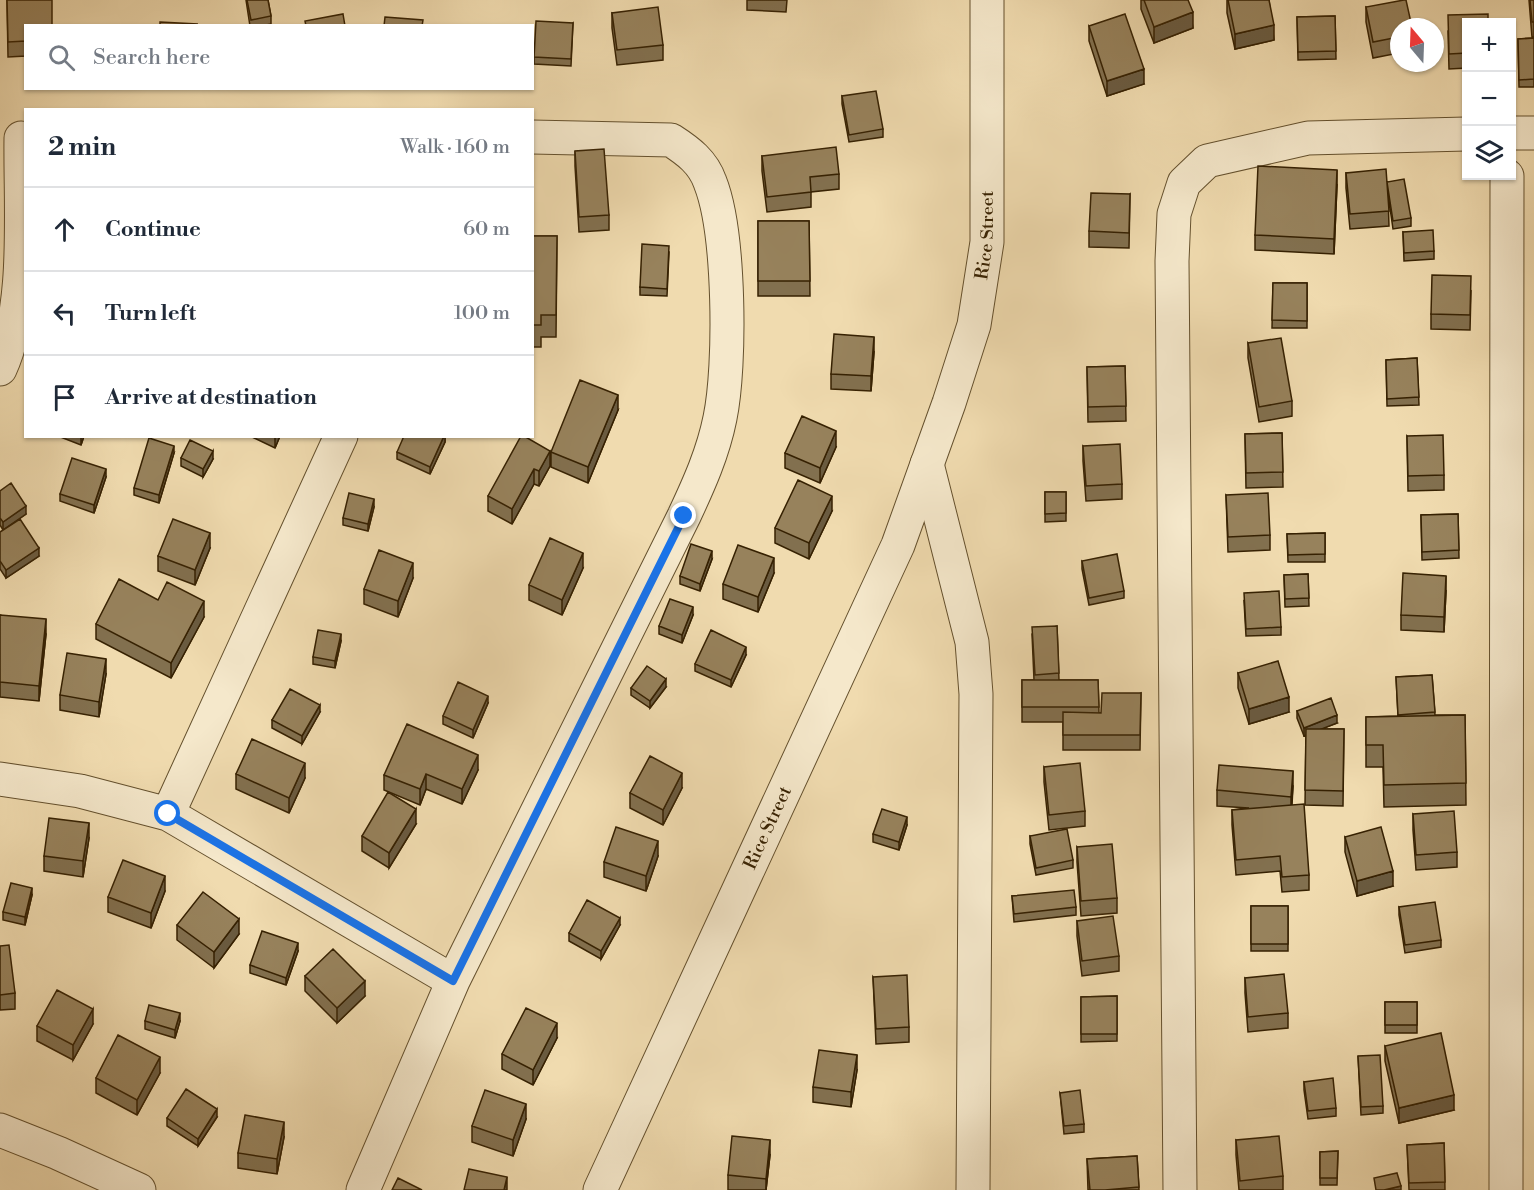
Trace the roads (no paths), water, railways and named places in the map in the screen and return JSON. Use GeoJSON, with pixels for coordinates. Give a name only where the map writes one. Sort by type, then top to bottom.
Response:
{"type":"FeatureCollection","features":[{"type":"Feature","properties":{"kind":"street","name":"Rice Street"},"geometry":{"type":"LineString","coordinates":[[600,1190],[898,545],[974,325],[987,242],[987,0]]}},
{"type":"Feature","properties":{"kind":"street"},"geometry":{"type":"LineString","coordinates":[[1516,133],[1534,133]]}},
{"type":"Feature","properties":{"kind":"street"},"geometry":{"type":"LineString","coordinates":[[1180,1190],[1172,261],[1174,214],[1184,183],[1207,161],[1308,138],[1462,134]]}},
{"type":"Feature","properties":{"kind":"street"},"geometry":{"type":"LineString","coordinates":[[363,1190],[453,981],[708,463],[720,417],[726,364],[720,218],[711,182],[701,164],[687,150],[671,140],[534,137]]}},
{"type":"Feature","properties":{"kind":"street"},"geometry":{"type":"LineString","coordinates":[[0,369],[9,349],[18,308],[16,138]]}},
{"type":"Feature","properties":{"kind":"street"},"geometry":{"type":"LineString","coordinates":[[1506,1190],[1507,180]]}},
{"type":"Feature","properties":{"kind":"street"},"geometry":{"type":"LineString","coordinates":[[168,814],[340,438]]}},
{"type":"Feature","properties":{"kind":"street"},"geometry":{"type":"LineString","coordinates":[[927,464],[972,642],[976,694],[973,1190]]}},
{"type":"Feature","properties":{"kind":"street"},"geometry":{"type":"LineString","coordinates":[[0,778],[80,791],[168,814],[453,981]]}},
{"type":"Feature","properties":{"kind":"street"},"geometry":{"type":"LineString","coordinates":[[0,1130],[58,1153],[139,1190]]}}]}
